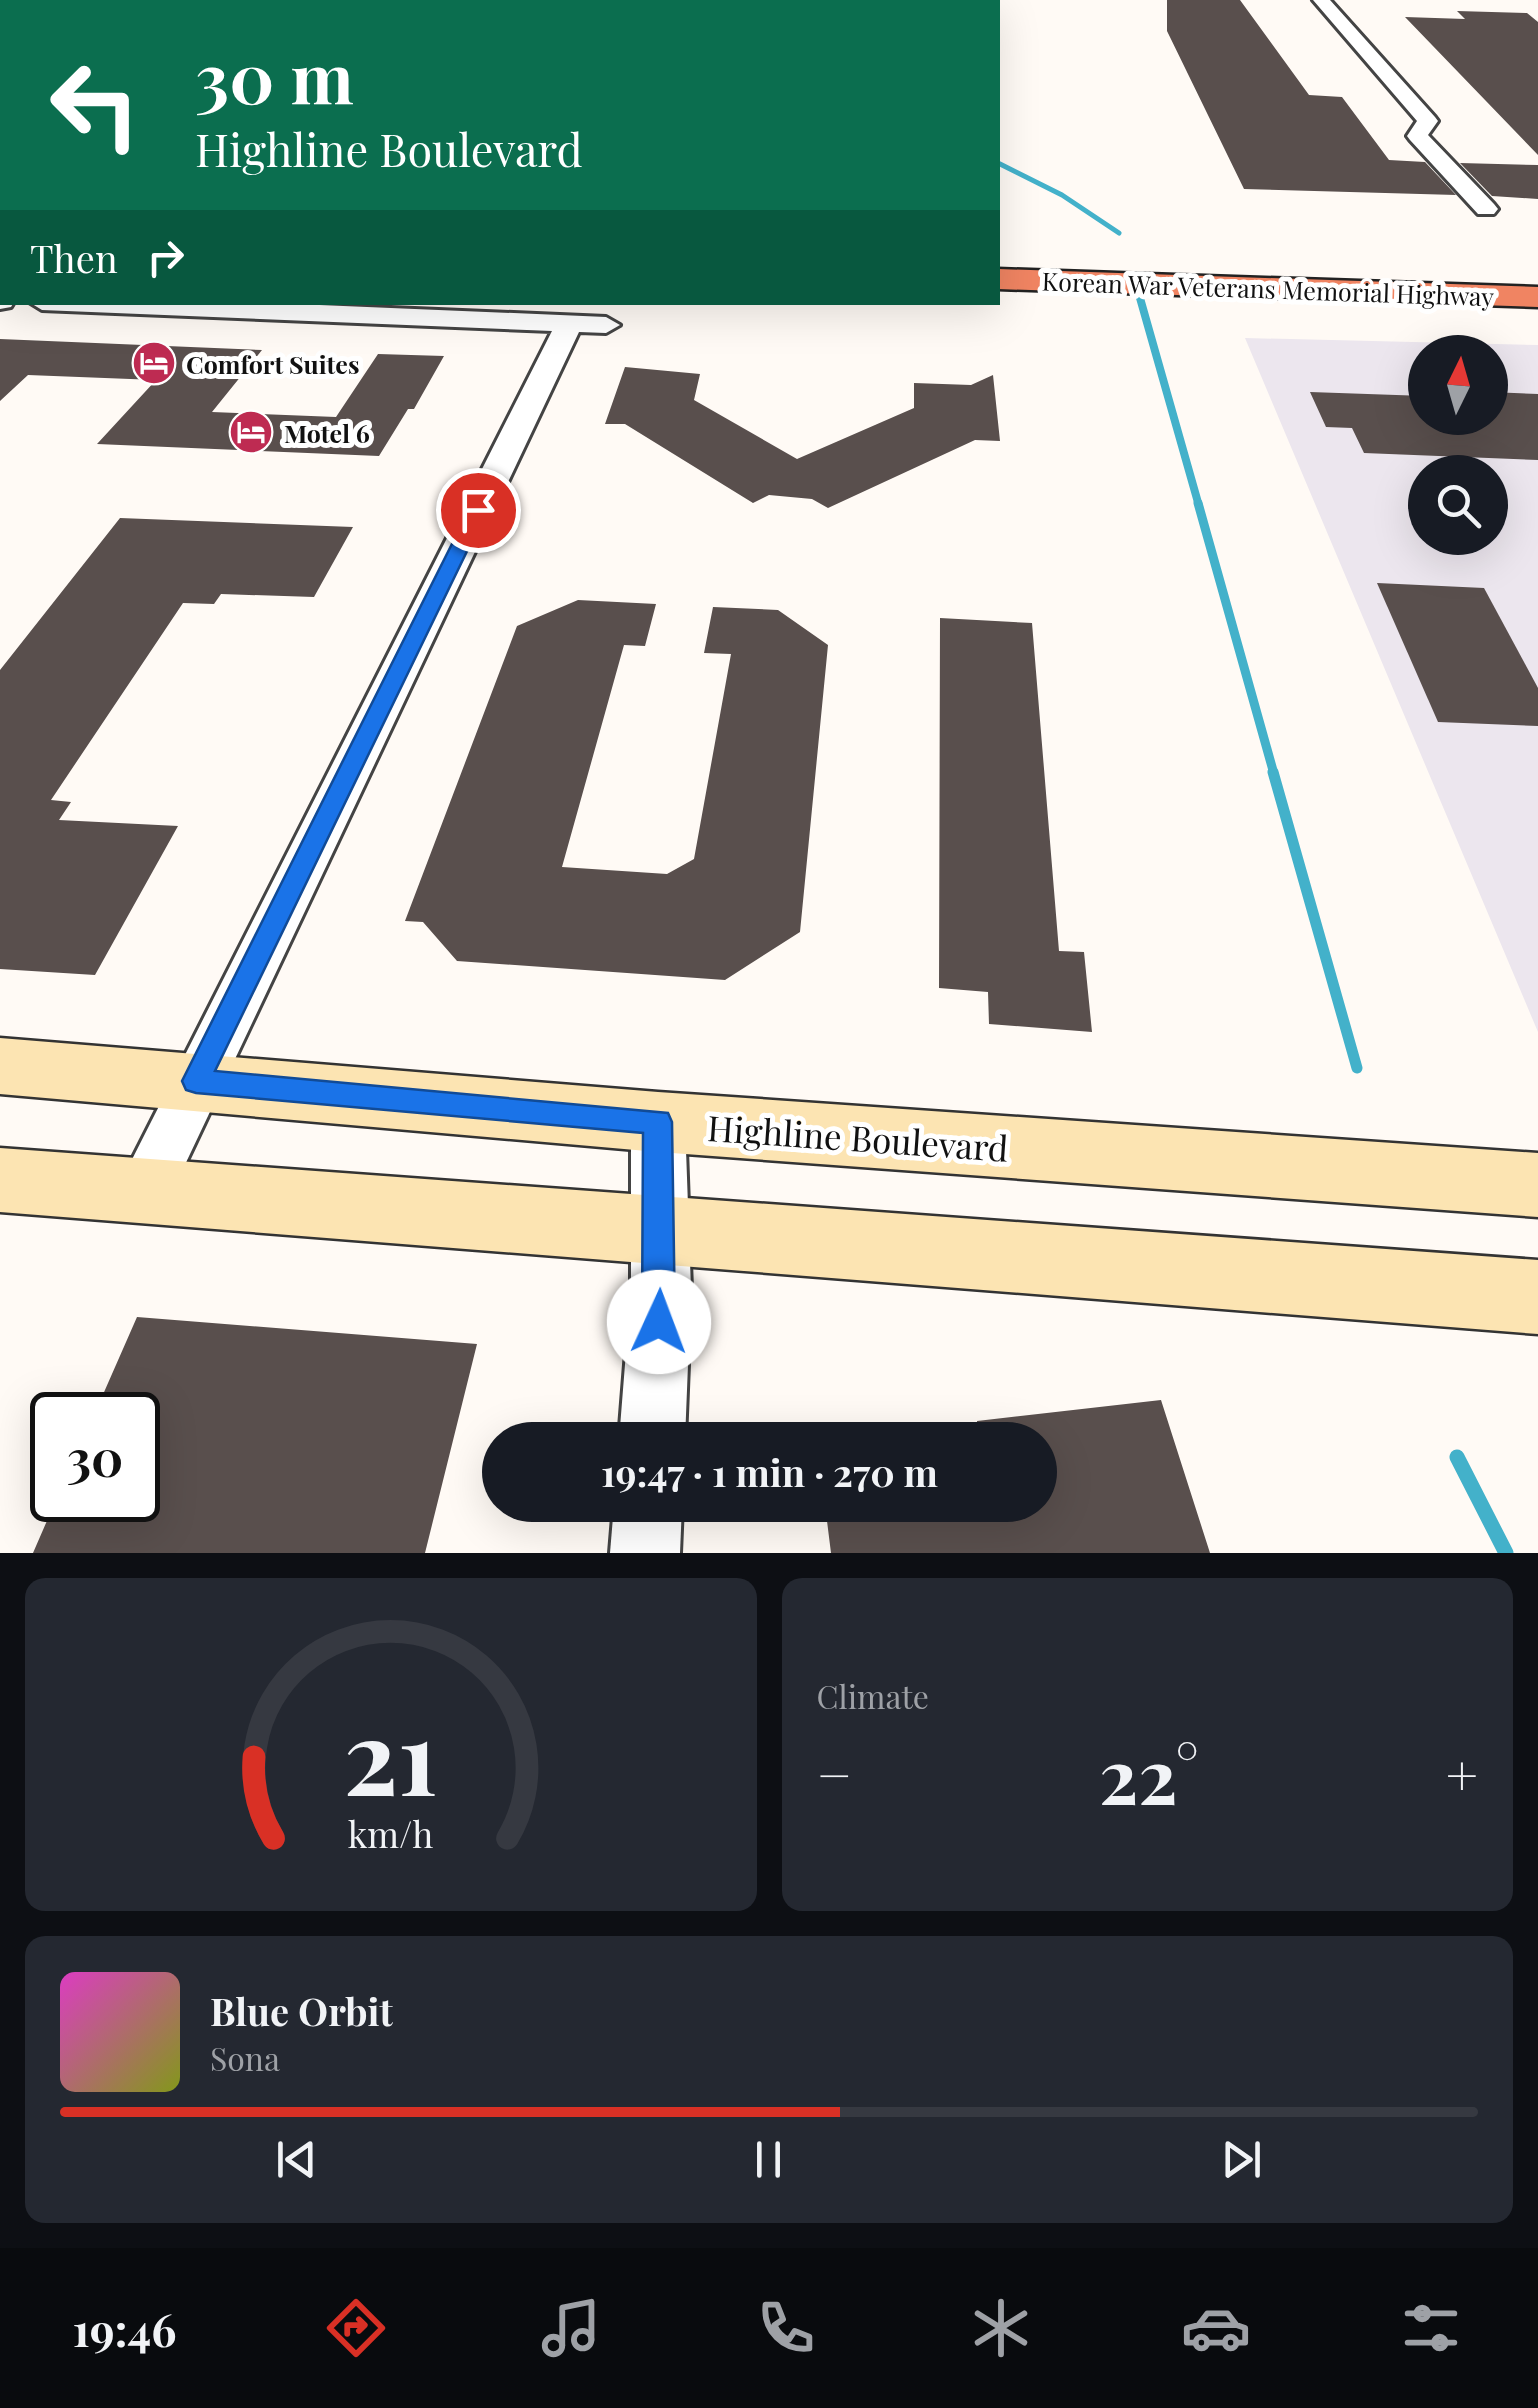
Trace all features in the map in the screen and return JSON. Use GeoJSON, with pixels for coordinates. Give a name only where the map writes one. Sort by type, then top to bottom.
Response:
{"type":"FeatureCollection","features":[{"type":"Feature","properties":{"kind":"highway","name":"Korean War Veterans Memorial Highway"},"geometry":{"type":"LineString","coordinates":[[1000,279],[1538,298]]}},
{"type":"Feature","properties":{"kind":"street"},"geometry":{"type":"LineString","coordinates":[[1320,0],[1428,121],[1417,136],[1486,209]]}},
{"type":"Feature","properties":{"kind":"street"},"geometry":{"type":"LineString","coordinates":[[116,305],[588,324],[196,1081],[144,1191]]}},
{"type":"Feature","properties":{"kind":"street","name":"Highline Boulevard"},"geometry":{"type":"LineString","coordinates":[[0,1066],[658,1122],[1538,1185]]}},
{"type":"Feature","properties":{"kind":"street"},"geometry":{"type":"LineString","coordinates":[[653,1422],[661,1289],[658,1122]]}},
{"type":"Feature","properties":{"kind":"street"},"geometry":{"type":"LineString","coordinates":[[0,1180],[1538,1298]]}},
{"type":"Feature","properties":{"kind":"street"},"geometry":{"type":"LineString","coordinates":[[645,1553],[647,1522]]}},
{"type":"Feature","properties":{"kind":"shaded area"},"geometry":{"type":"Polygon","coordinates":[[[1245,338],[1408,342],[1408,435],[1508,435],[1508,344],[1538,345],[1538,1032],[1245,338]]]}},
{"type":"Feature","properties":{"kind":"building"},"geometry":{"type":"Polygon","coordinates":[[[1167,0],[1240,0],[1309,95],[1342,97],[1389,160],[1425,162],[1456,195],[1244,189],[1167,31],[1167,0]]]}},
{"type":"Feature","properties":{"kind":"building"},"geometry":{"type":"Polygon","coordinates":[[[1457,11],[1527,13],[1538,22],[1538,155],[1405,17],[1465,19],[1457,11]]]}},
{"type":"Feature","properties":{"kind":"building"},"geometry":{"type":"Polygon","coordinates":[[[1460,163],[1538,165],[1538,199],[1492,196],[1460,163]]]}},
{"type":"Feature","properties":{"kind":"building"},"geometry":{"type":"Polygon","coordinates":[[[0,339],[262,350],[212,412],[336,417],[378,354],[444,356],[414,409],[408,409],[379,456],[97,444],[156,380],[28,375],[0,401],[0,339]]]}},
{"type":"Feature","properties":{"kind":"building"},"geometry":{"type":"Polygon","coordinates":[[[625,367],[700,374],[694,400],[797,459],[914,408],[914,383],[971,385],[993,375],[1000,441],[975,440],[828,508],[812,499],[769,495],[753,503],[625,424],[605,424],[625,367]]]}},
{"type":"Feature","properties":{"kind":"building"},"geometry":{"type":"Polygon","coordinates":[[[1310,392],[1408,395],[1408,435],[1508,435],[1508,393],[1538,394],[1538,460],[1508,459],[1508,455],[1364,453],[1352,428],[1326,427],[1310,392]]]}},
{"type":"Feature","properties":{"kind":"building"},"geometry":{"type":"Polygon","coordinates":[[[120,518],[353,527],[314,597],[221,594],[214,604],[183,603],[51,800],[71,802],[59,820],[178,826],[95,975],[0,969],[0,670],[120,518]]]}},
{"type":"Feature","properties":{"kind":"building"},"geometry":{"type":"Polygon","coordinates":[[[1377,583],[1484,588],[1538,688],[1538,726],[1438,722],[1377,583]]]}},
{"type":"Feature","properties":{"kind":"building"},"geometry":{"type":"Polygon","coordinates":[[[578,600],[656,604],[645,646],[624,645],[562,867],[667,874],[694,859],[731,654],[704,653],[713,607],[778,610],[828,645],[800,932],[725,980],[457,961],[423,922],[405,921],[517,626],[578,600]]]}},
{"type":"Feature","properties":{"kind":"building"},"geometry":{"type":"Polygon","coordinates":[[[940,618],[1032,623],[1059,951],[1084,952],[1092,1032],[989,1024],[988,992],[939,988],[940,618]]]}},
{"type":"Feature","properties":{"kind":"building"},"geometry":{"type":"Polygon","coordinates":[[[137,1317],[477,1344],[425,1553],[33,1553],[46,1522],[160,1522],[160,1392],[104,1392],[137,1317]]]}},
{"type":"Feature","properties":{"kind":"building"},"geometry":{"type":"Polygon","coordinates":[[[1161,1400],[1210,1553],[831,1553],[827,1522],[1057,1522],[1057,1422],[977,1421],[1161,1400]]]}},
{"type":"Feature","properties":{"kind":"waterway"},"geometry":{"type":"LineString","coordinates":[[1000,164],[1062,195],[1119,233]]}},
{"type":"Feature","properties":{"kind":"waterway"},"geometry":{"type":"LineString","coordinates":[[1140,298],[1199,506]]}},
{"type":"Feature","properties":{"kind":"waterway"},"geometry":{"type":"LineString","coordinates":[[1198,503],[1274,774]]}},
{"type":"Feature","properties":{"kind":"waterway"},"geometry":{"type":"LineString","coordinates":[[1273,772],[1357,1068]]}},
{"type":"Feature","properties":{"kind":"waterway"},"geometry":{"type":"LineString","coordinates":[[1457,1457],[1506,1553]]}},
{"type":"Feature","properties":{"kind":"place","name":"Comfort Suites"},"geometry":{"type":"Point","coordinates":[154,363]}},
{"type":"Feature","properties":{"kind":"place","name":"Motel 6"},"geometry":{"type":"Point","coordinates":[251,432]}},
{"type":"Feature","properties":{"kind":"route"},"geometry":{"type":"LineString","coordinates":[[478,510],[196,1081],[658,1122],[659,1322]]}}]}
